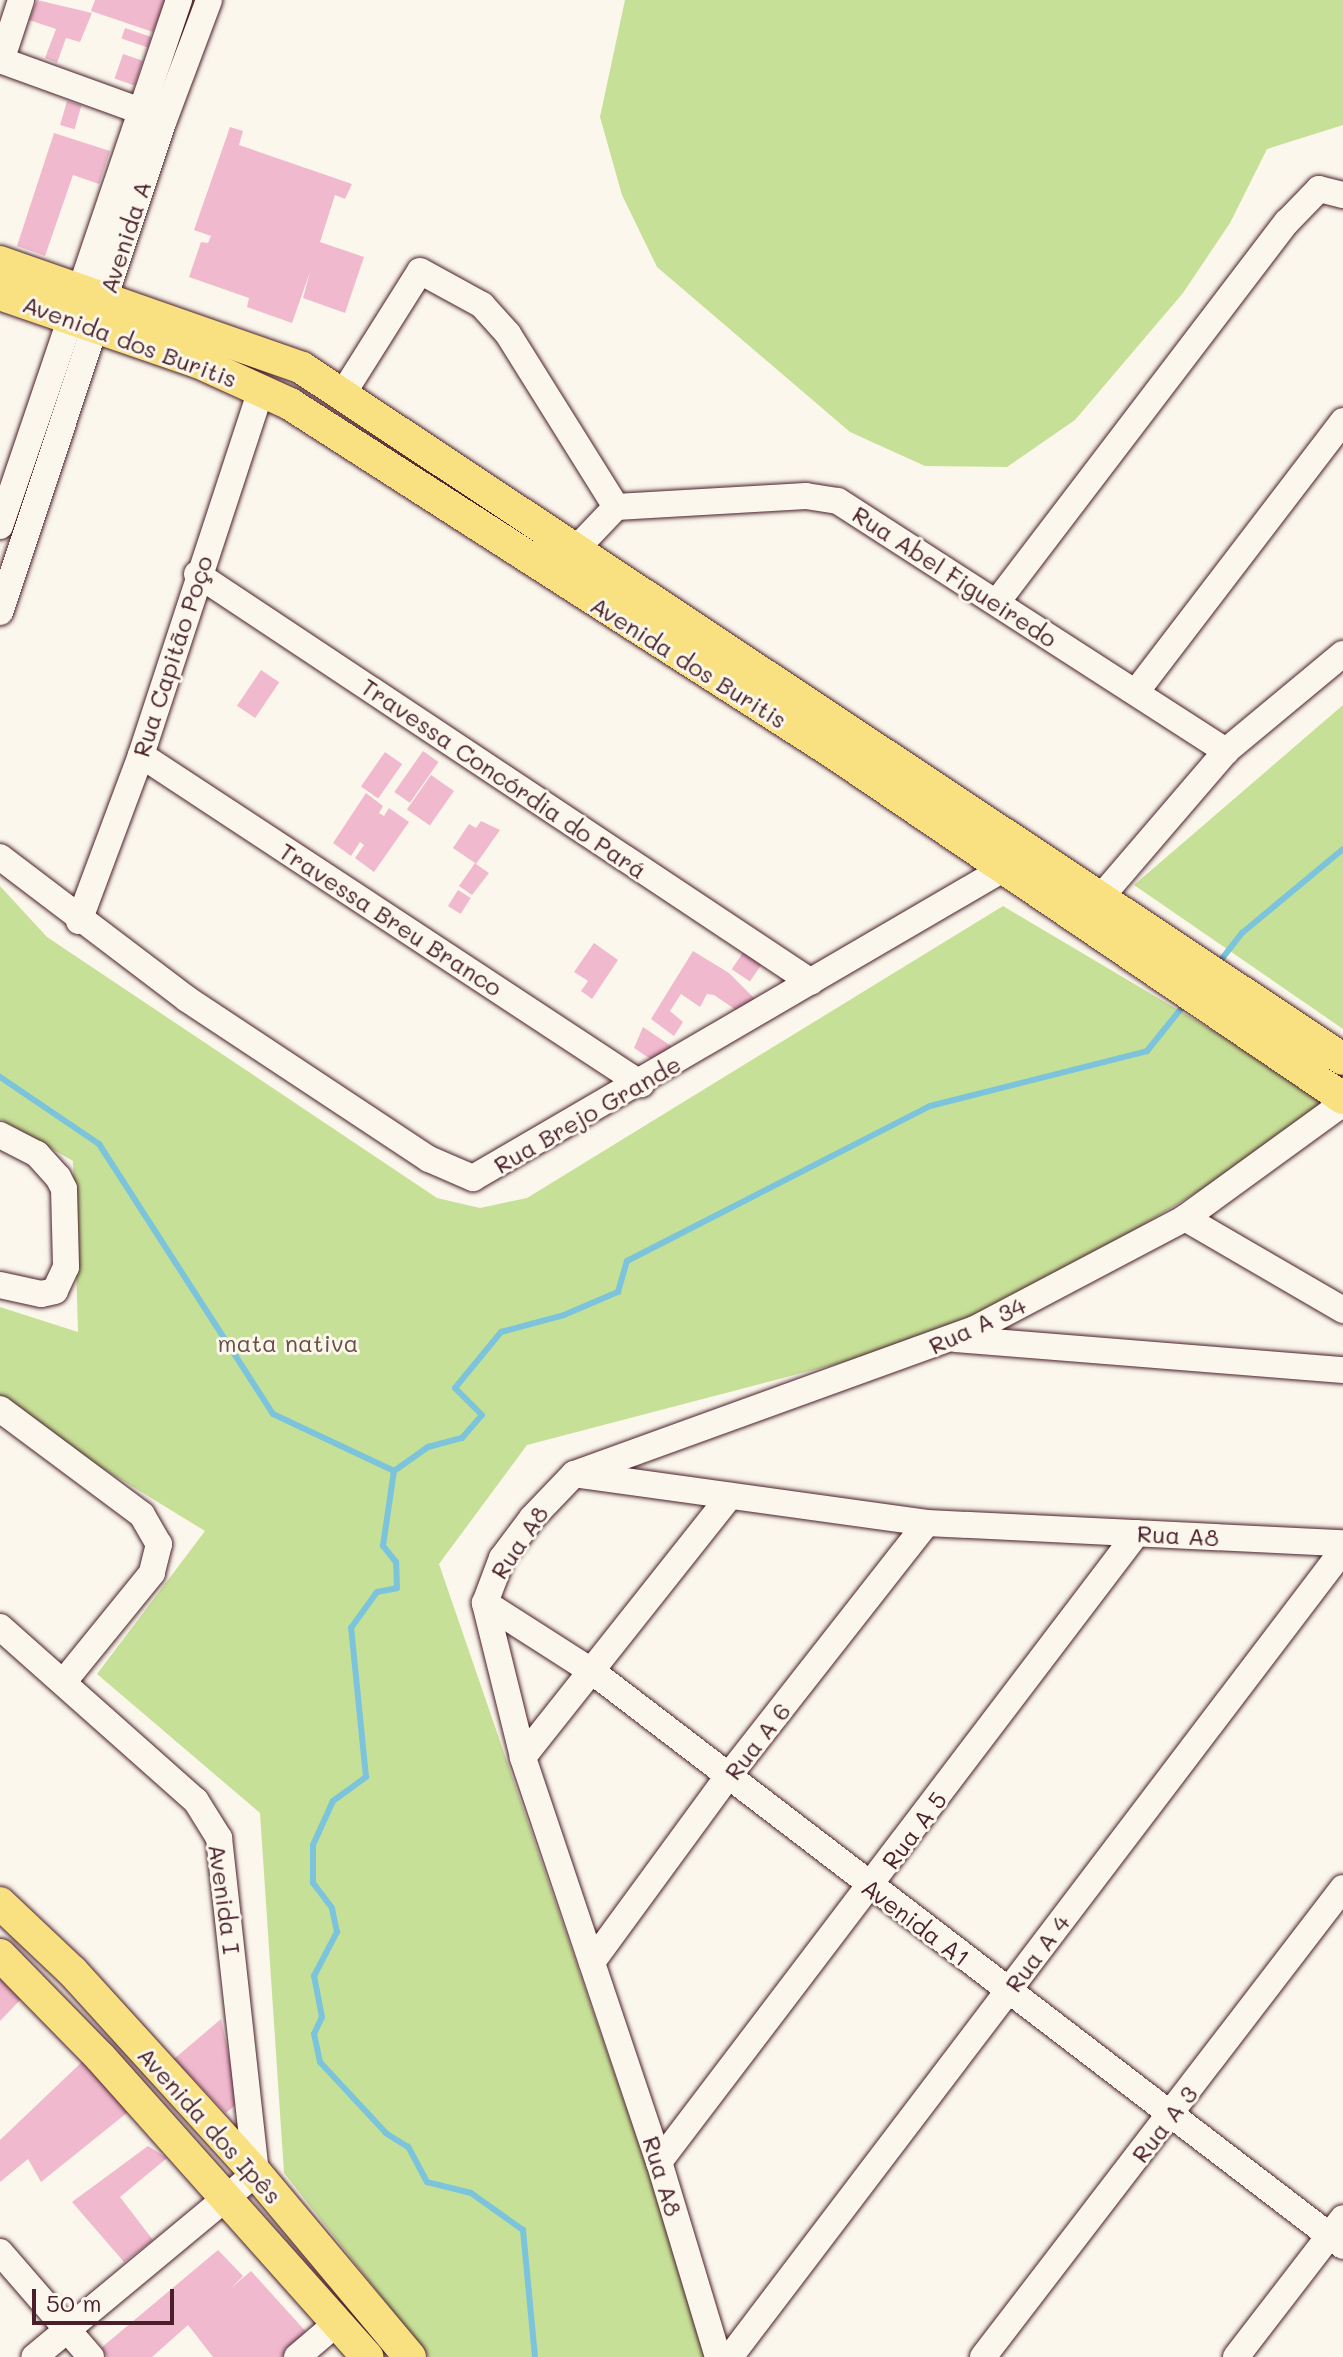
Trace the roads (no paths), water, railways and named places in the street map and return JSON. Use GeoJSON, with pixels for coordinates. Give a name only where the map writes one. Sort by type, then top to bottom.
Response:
{"type":"FeatureCollection","features":[{"type":"Feature","properties":{"kind":"main road","name":"Avenida dos Buritis"},"geometry":{"type":"LineString","coordinates":[[0,262],[87,309],[261,389],[1013,857]]}},
{"type":"Feature","properties":{"kind":"main road","name":"Avenida dos Buritis"},"geometry":{"type":"LineString","coordinates":[[0,294],[87,309],[267,352],[342,395],[577,548],[1013,857],[1203,984],[1343,1059]]}},
{"type":"Feature","properties":{"kind":"main road","name":"Avenida dos Buritis"},"geometry":{"type":"LineString","coordinates":[[1203,984],[1343,1100]]}},
{"type":"Feature","properties":{"kind":"main road","name":"Avenida dos Ipês"},"geometry":{"type":"LineString","coordinates":[[0,1903],[72,1971],[256,2173],[410,2357]]}},
{"type":"Feature","properties":{"kind":"main road","name":"Avenida dos Ipês"},"geometry":{"type":"LineString","coordinates":[[0,1955],[100,2057],[225,2203],[367,2357]]}},
{"type":"Feature","properties":{"kind":"street"},"geometry":{"type":"LineString","coordinates":[[21,0],[1,60],[152,115]]}},
{"type":"Feature","properties":{"kind":"street","name":"Avenida A"},"geometry":{"type":"LineString","coordinates":[[0,612],[34,511],[87,309],[152,115],[179,0]]}},
{"type":"Feature","properties":{"kind":"street","name":"Avenida A"},"geometry":{"type":"LineString","coordinates":[[152,115],[209,0]]}},
{"type":"Feature","properties":{"kind":"street"},"geometry":{"type":"LineString","coordinates":[[997,602],[1287,222],[1331,192]]}},
{"type":"Feature","properties":{"kind":"street"},"geometry":{"type":"LineString","coordinates":[[342,395],[420,271],[482,305],[515,341],[616,507],[577,548]]}},
{"type":"Feature","properties":{"kind":"street","name":"Avenida A"},"geometry":{"type":"LineString","coordinates":[[3,509],[87,309]]}},
{"type":"Feature","properties":{"kind":"street","name":"Rua Capitão Poço"},"geometry":{"type":"LineString","coordinates":[[79,921],[141,755],[197,574],[261,389]]}},
{"type":"Feature","properties":{"kind":"street"},"geometry":{"type":"LineString","coordinates":[[1136,692],[1343,421]]}},
{"type":"Feature","properties":{"kind":"street","name":"Rua Abel Figueiredo"},"geometry":{"type":"LineString","coordinates":[[616,507],[806,496],[838,501],[1226,751]]}},
{"type":"Feature","properties":{"kind":"street"},"geometry":{"type":"LineString","coordinates":[[3,509],[34,511]]}},
{"type":"Feature","properties":{"kind":"street","name":"Travessa Concórdia do Pará"},"geometry":{"type":"LineString","coordinates":[[197,574],[811,982]]}},
{"type":"Feature","properties":{"kind":"street"},"geometry":{"type":"LineString","coordinates":[[1091,909],[1226,751],[1343,654]]}},
{"type":"Feature","properties":{"kind":"street","name":"Travessa Breu Branco"},"geometry":{"type":"LineString","coordinates":[[141,755],[641,1084]]}},
{"type":"Feature","properties":{"kind":"street","name":"Rua Brejo Grande"},"geometry":{"type":"LineString","coordinates":[[0,857],[79,921],[429,1159],[473,1178],[641,1084],[1013,857]]}},
{"type":"Feature","properties":{"kind":"street","name":"Rua A 34"},"geometry":{"type":"LineString","coordinates":[[574,1474],[954,1339],[1185,1218],[1343,1100]]}},
{"type":"Feature","properties":{"kind":"street"},"geometry":{"type":"LineString","coordinates":[[0,1135],[37,1154],[58,1177],[64,1189],[66,1267],[55,1291],[41,1294],[0,1285]]}},
{"type":"Feature","properties":{"kind":"street"},"geometry":{"type":"LineString","coordinates":[[1185,1218],[1343,1310]]}},
{"type":"Feature","properties":{"kind":"street"},"geometry":{"type":"LineString","coordinates":[[954,1339],[1343,1370]]}},
{"type":"Feature","properties":{"kind":"street"},"geometry":{"type":"LineString","coordinates":[[0,1409],[142,1515],[159,1544],[152,1573],[65,1680]]}},
{"type":"Feature","properties":{"kind":"street","name":"Rua A8"},"geometry":{"type":"LineString","coordinates":[[718,2357],[659,2162],[523,1757],[485,1603],[502,1558],[555,1490],[574,1474],[927,1523],[1343,1543]]}},
{"type":"Feature","properties":{"kind":"street"},"geometry":{"type":"LineString","coordinates":[[523,1757],[730,1496]]}},
{"type":"Feature","properties":{"kind":"street","name":"Rua A 6"},"geometry":{"type":"LineString","coordinates":[[592,1962],[726,1779],[927,1523]]}},
{"type":"Feature","properties":{"kind":"street","name":"Rua A 5"},"geometry":{"type":"LineString","coordinates":[[659,2162],[1137,1533]]}},
{"type":"Feature","properties":{"kind":"street","name":"Rua A 4"},"geometry":{"type":"LineString","coordinates":[[730,2357],[1343,1550]]}},
{"type":"Feature","properties":{"kind":"street","name":"Avenida A1"},"geometry":{"type":"LineString","coordinates":[[485,1603],[593,1672],[726,1779],[1009,1991],[1170,2117],[1338,2233]]}},
{"type":"Feature","properties":{"kind":"street","name":"Avenida I"},"geometry":{"type":"LineString","coordinates":[[0,1627],[65,1680],[196,1801],[219,1838],[256,2173]]}},
{"type":"Feature","properties":{"kind":"street","name":"Rua A 3"},"geometry":{"type":"LineString","coordinates":[[983,2357],[1343,1888]]}},
{"type":"Feature","properties":{"kind":"street"},"geometry":{"type":"LineString","coordinates":[[34,2357],[225,2203],[256,2173]]}},
{"type":"Feature","properties":{"kind":"street"},"geometry":{"type":"LineString","coordinates":[[1236,2357],[1338,2233]]}},
{"type":"Feature","properties":{"kind":"street"},"geometry":{"type":"LineString","coordinates":[[0,2252],[70,2328],[91,2357]]}},
{"type":"Feature","properties":{"kind":"street"},"geometry":{"type":"LineString","coordinates":[[297,2357],[337,2323]]}},
{"type":"Feature","properties":{"kind":"waterway"},"geometry":{"type":"LineString","coordinates":[[1217,965],[1242,933],[1343,849]]}},
{"type":"Feature","properties":{"kind":"waterway"},"geometry":{"type":"LineString","coordinates":[[535,2357],[523,2230],[471,2193],[427,2182],[408,2147],[386,2133],[320,2062],[314,2034],[322,2017],[314,1976],[337,1932],[332,1908],[313,1883],[313,1845],[333,1801],[366,1777],[351,1628],[377,1592],[397,1588],[396,1562],[383,1546],[394,1471],[428,1447],[462,1438],[482,1415],[455,1388],[501,1332],[564,1315],[618,1292],[627,1261],[930,1106],[1147,1051],[1184,1005]]}},
{"type":"Feature","properties":{"kind":"waterway"},"geometry":{"type":"LineString","coordinates":[[0,1077],[99,1144],[273,1414],[394,1471]]}},
{"type":"Feature","properties":{"kind":"park label","name":"mata nativa"},"geometry":{"type":"Point","coordinates":[288,1343]}}]}
